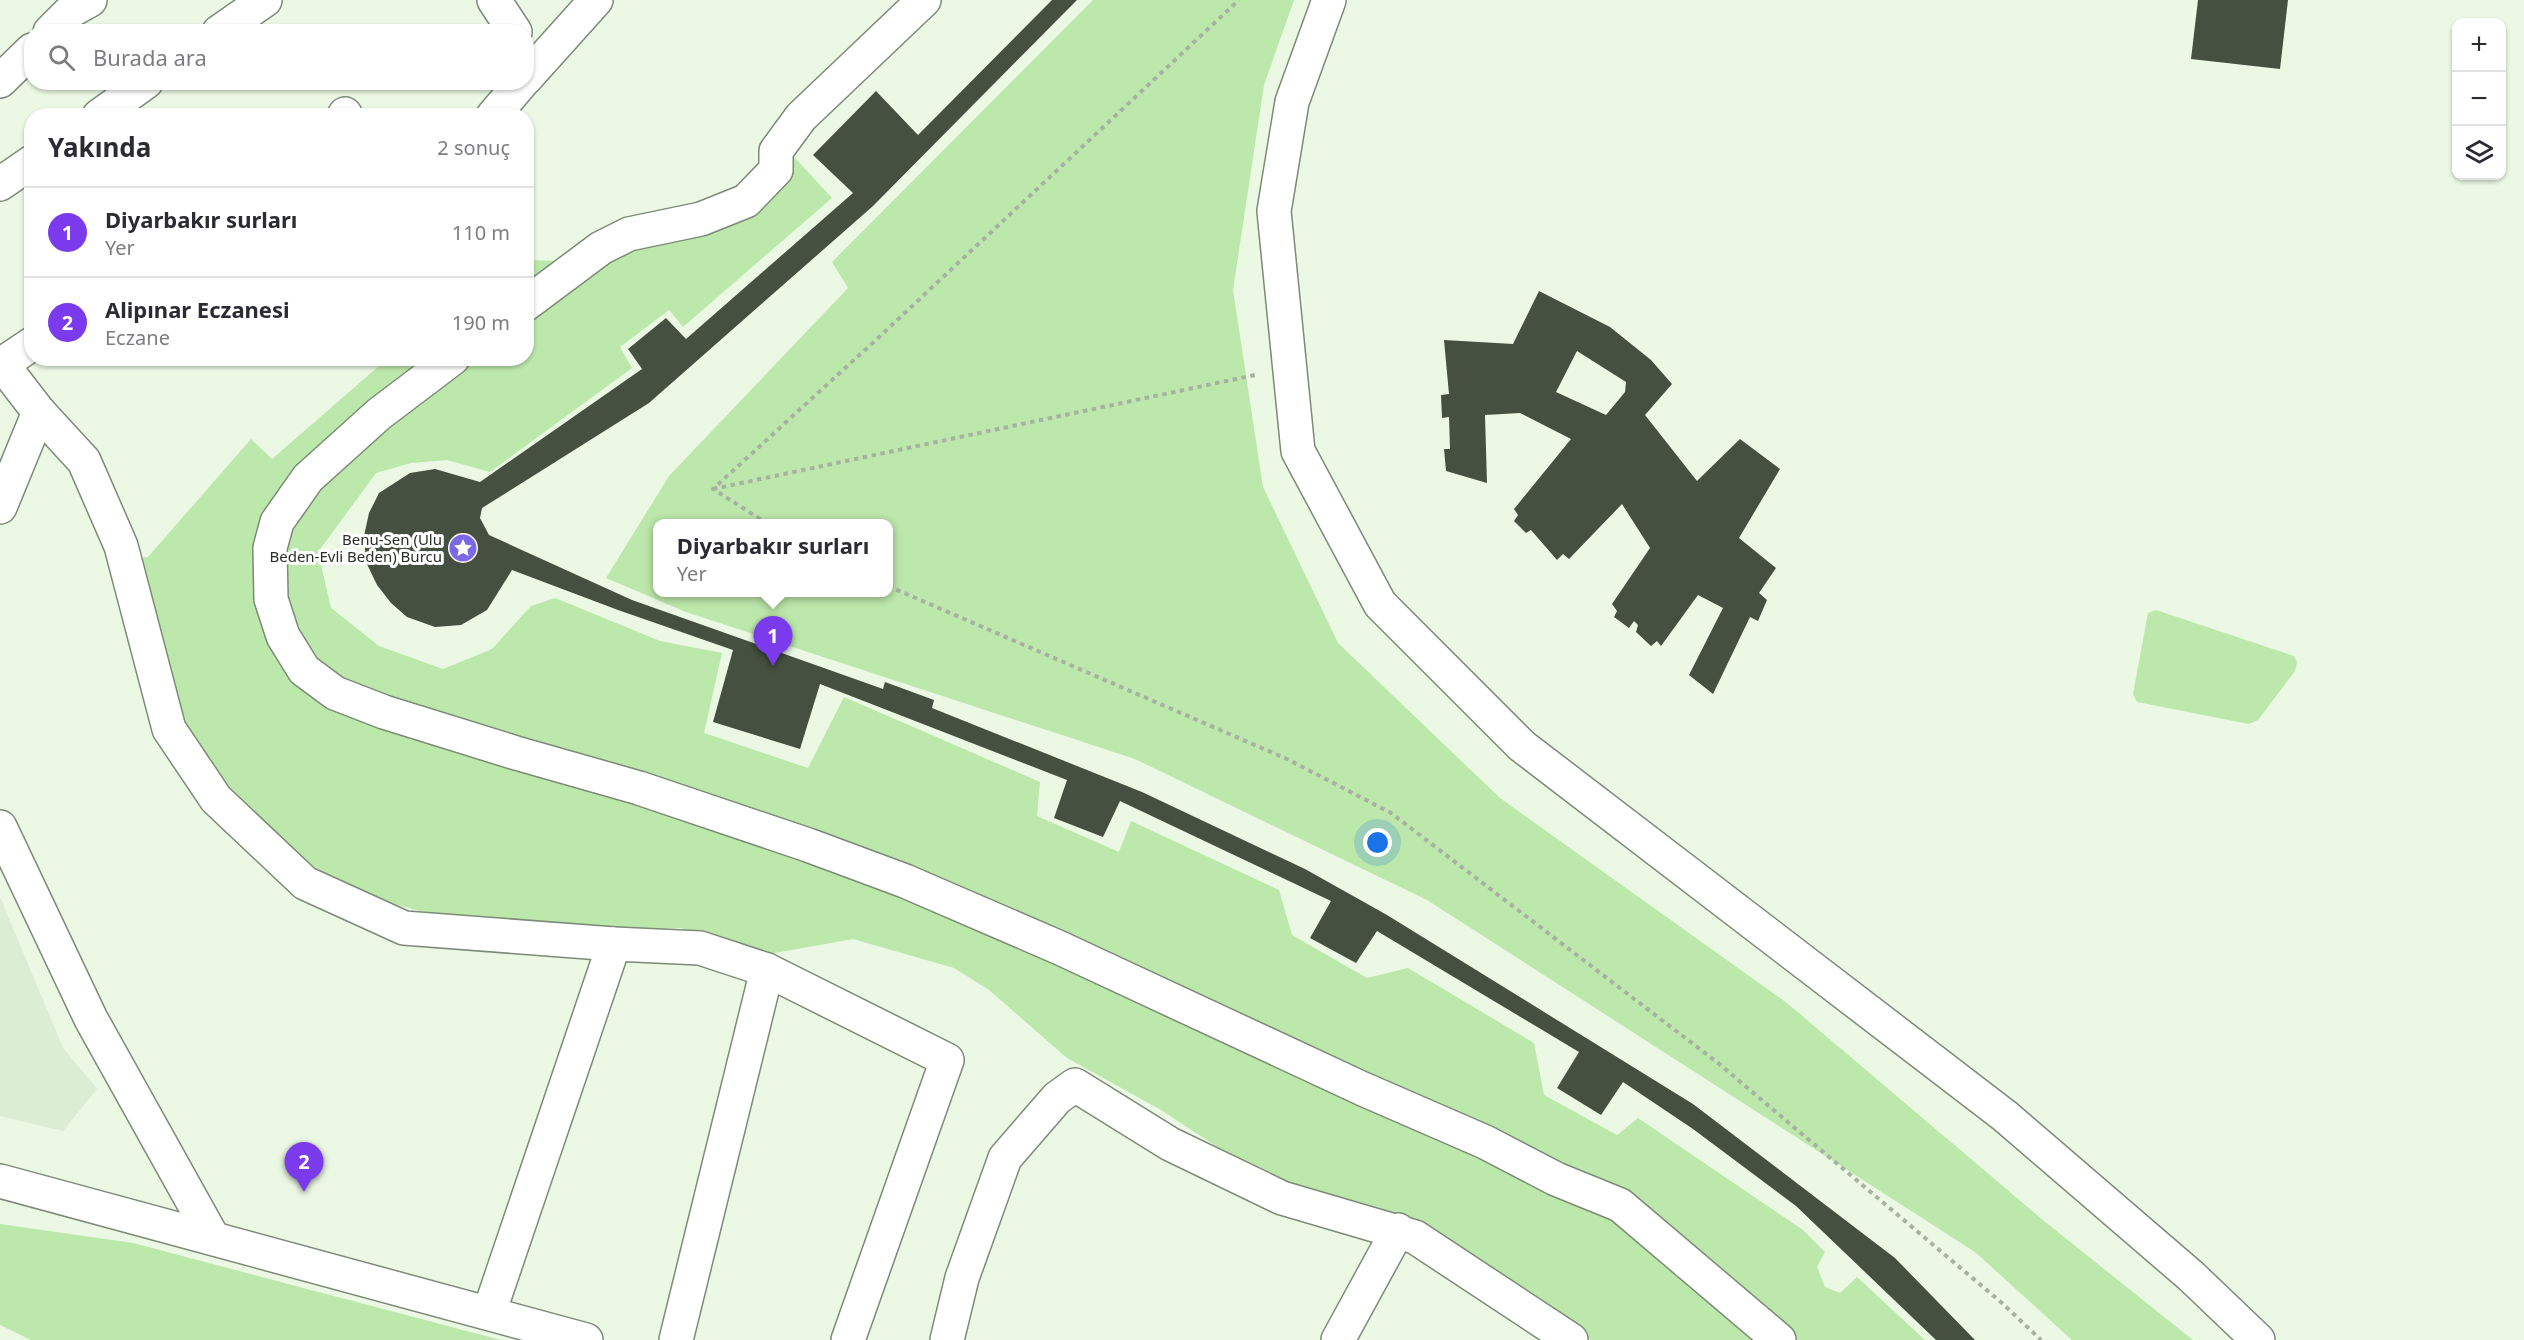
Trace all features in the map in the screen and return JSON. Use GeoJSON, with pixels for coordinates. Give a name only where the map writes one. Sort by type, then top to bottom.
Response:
{"type":"FeatureCollection","features":[{"type":"Feature","properties":{"kind":"street"},"geometry":{"type":"LineString","coordinates":[[58,24],[72,10],[90,0]]}},
{"type":"Feature","properties":{"kind":"street"},"geometry":{"type":"LineString","coordinates":[[230,24],[265,0]]}},
{"type":"Feature","properties":{"kind":"street"},"geometry":{"type":"LineString","coordinates":[[494,0],[510,24]]}},
{"type":"Feature","properties":{"kind":"street"},"geometry":{"type":"LineString","coordinates":[[534,62],[596,0]]}},
{"type":"Feature","properties":{"kind":"street"},"geometry":{"type":"LineString","coordinates":[[534,298],[601,248],[629,234],[701,219],[746,201],[776,170],[776,151],[801,117],[924,0]]}},
{"type":"Feature","properties":{"kind":"street"},"geometry":{"type":"LineString","coordinates":[[1329,0],[1292,102],[1274,211],[1298,451],[1380,604],[1522,746],[2005,1116],[2191,1276],[2258,1340]]}},
{"type":"Feature","properties":{"kind":"street"},"geometry":{"type":"LineString","coordinates":[[0,81],[24,58]]}},
{"type":"Feature","properties":{"kind":"street"},"geometry":{"type":"LineString","coordinates":[[110,108],[135,90]]}},
{"type":"Feature","properties":{"kind":"street"},"geometry":{"type":"LineString","coordinates":[[499,108],[512,90]]}},
{"type":"Feature","properties":{"kind":"street"},"geometry":{"type":"LineString","coordinates":[[0,184],[24,168]]}},
{"type":"Feature","properties":{"kind":"street"},"geometry":{"type":"LineString","coordinates":[[24,349],[1,365],[39,412],[84,461],[121,546],[169,729],[216,799],[305,884],[404,928],[614,944],[700,948],[767,970],[947,1060],[848,1340]]}},
{"type":"Feature","properties":{"kind":"street"},"geometry":{"type":"LineString","coordinates":[[442,366],[379,414],[308,478],[277,522],[270,548],[271,588],[283,636],[304,670],[334,693],[384,712],[639,788],[808,845],[905,881],[1060,948],[1363,1089],[1485,1142],[1556,1179],[1620,1204],[1779,1340]]}},
{"type":"Feature","properties":{"kind":"street"},"geometry":{"type":"LineString","coordinates":[[0,507],[39,412]]}},
{"type":"Feature","properties":{"kind":"street"},"geometry":{"type":"LineString","coordinates":[[0,827],[91,1019],[213,1238]]}},
{"type":"Feature","properties":{"kind":"street"},"geometry":{"type":"LineString","coordinates":[[489,1313],[614,944]]}},
{"type":"Feature","properties":{"kind":"street"},"geometry":{"type":"LineString","coordinates":[[676,1340],[767,970]]}},
{"type":"Feature","properties":{"kind":"street"},"geometry":{"type":"LineString","coordinates":[[947,1340],[962,1278],[1005,1158],[1057,1098],[1075,1085],[1170,1144],[1282,1198],[1398,1230],[1415,1237],[1571,1340]]}},
{"type":"Feature","properties":{"kind":"street"},"geometry":{"type":"LineString","coordinates":[[0,1181],[586,1340]]}},
{"type":"Feature","properties":{"kind":"street"},"geometry":{"type":"LineString","coordinates":[[1338,1340],[1398,1230]]}},
{"type":"Feature","properties":{"kind":"path"},"geometry":{"type":"LineString","coordinates":[[712,489],[878,338],[1239,0]]}},
{"type":"Feature","properties":{"kind":"path"},"geometry":{"type":"LineString","coordinates":[[712,489],[1288,368]]}},
{"type":"Feature","properties":{"kind":"path"},"geometry":{"type":"LineString","coordinates":[[712,489],[760,519]]}},
{"type":"Feature","properties":{"kind":"path"},"geometry":{"type":"LineString","coordinates":[[893,588],[1287,759],[1390,813],[1718,1064],[2002,1303],[2041,1340]]}},
{"type":"Feature","properties":{"kind":"shaded area"},"geometry":{"type":"Polygon","coordinates":[[[0,897],[63,1048],[97,1089],[63,1131],[0,1116],[0,897]]]}},
{"type":"Feature","properties":{"kind":"green space"},"geometry":{"type":"Polygon","coordinates":[[[1093,0],[1294,0],[1264,85],[1233,290],[1263,487],[1338,643],[1500,798],[1787,1003],[2044,1221],[2193,1340],[2072,1340],[1975,1252],[1427,900],[1135,759],[686,612],[606,578],[669,476],[848,288],[832,262],[1093,0]]]}},
{"type":"Feature","properties":{"kind":"green space"},"geometry":{"type":"Polygon","coordinates":[[[795,158],[832,198],[683,327],[669,310],[620,347],[632,368],[490,472],[447,460],[411,463],[376,473],[318,552],[331,608],[379,646],[443,669],[492,649],[531,606],[555,598],[660,641],[722,653],[704,733],[808,768],[844,697],[1040,782],[1037,816],[1119,852],[1131,821],[1279,890],[1292,935],[1367,978],[1408,968],[1534,1043],[1544,1095],[1617,1135],[1638,1118],[1803,1230],[1825,1252],[1817,1267],[1825,1287],[1840,1293],[1857,1277],[1925,1340],[1591,1340],[1558,1320],[1494,1268],[1367,1208],[1260,1175],[1161,1110],[1067,1058],[989,990],[954,968],[853,939],[764,955],[681,928],[582,931],[435,915],[375,899],[296,857],[217,783],[170,697],[134,559],[148,557],[251,439],[272,459],[379,366],[534,366],[534,260],[555,261],[572,252],[756,201],[795,158]]]}},
{"type":"Feature","properties":{"kind":"green space"},"geometry":{"type":"Polygon","coordinates":[[[2156,610],[2294,656],[2297,662],[2295,671],[2258,720],[2249,724],[2137,702],[2133,694],[2148,613],[2156,610]]]}},
{"type":"Feature","properties":{"kind":"green space"},"geometry":{"type":"Polygon","coordinates":[[[0,1224],[133,1243],[501,1340],[31,1340],[0,1325],[0,1224]]]}},
{"type":"Feature","properties":{"kind":"building"},"geometry":{"type":"Polygon","coordinates":[[[1052,0],[1077,0],[873,206],[649,403],[482,508],[480,518],[489,535],[632,600],[883,689],[885,682],[934,700],[932,708],[1142,792],[1305,869],[1387,915],[1693,1104],[1895,1258],[1975,1340],[1936,1340],[1796,1206],[1693,1129],[1623,1082],[1601,1115],[1557,1088],[1579,1052],[1377,931],[1356,963],[1310,938],[1331,901],[1120,801],[1103,837],[1054,818],[1067,780],[820,684],[800,749],[713,722],[733,650],[512,570],[487,610],[461,625],[435,627],[407,617],[391,603],[377,585],[366,562],[364,536],[369,513],[379,493],[410,473],[435,469],[480,482],[642,369],[628,349],[666,318],[686,339],[853,193],[813,155],[876,91],[918,135],[1052,0]]]}},
{"type":"Feature","properties":{"kind":"building"},"geometry":{"type":"Polygon","coordinates":[[[2198,0],[2288,0],[2280,69],[2191,59],[2198,0]]]}},
{"type":"Feature","properties":{"kind":"building"},"geometry":{"type":"Polygon","coordinates":[[[1539,291],[1610,327],[1651,360],[1672,384],[1645,415],[1697,481],[1740,439],[1780,469],[1739,538],[1776,568],[1759,593],[1767,600],[1758,621],[1750,617],[1713,694],[1689,675],[1723,608],[1698,595],[1661,646],[1657,641],[1651,646],[1636,632],[1638,625],[1634,621],[1629,628],[1614,617],[1617,611],[1612,604],[1650,548],[1622,504],[1569,559],[1563,554],[1557,560],[1531,530],[1526,533],[1514,521],[1518,515],[1514,509],[1571,439],[1520,413],[1485,415],[1487,483],[1446,471],[1444,449],[1450,449],[1449,417],[1442,418],[1441,395],[1449,394],[1444,340],[1513,344],[1539,291]],[[1577,351],[1556,392],[1606,415],[1625,392],[1626,382],[1577,351]]]}},
{"type":"Feature","properties":{"kind":"place","name":"Benu-Sen (Ulu Beden-Evli Beden) Burcu"},"geometry":{"type":"Point","coordinates":[463,548]}},
{"type":"Feature","properties":{"kind":"place","name":"Diyarbakır surları"},"geometry":{"type":"Point","coordinates":[773,666]}},
{"type":"Feature","properties":{"kind":"place","name":"Alipınar Eczanesi"},"geometry":{"type":"Point","coordinates":[304,1192]}}]}
